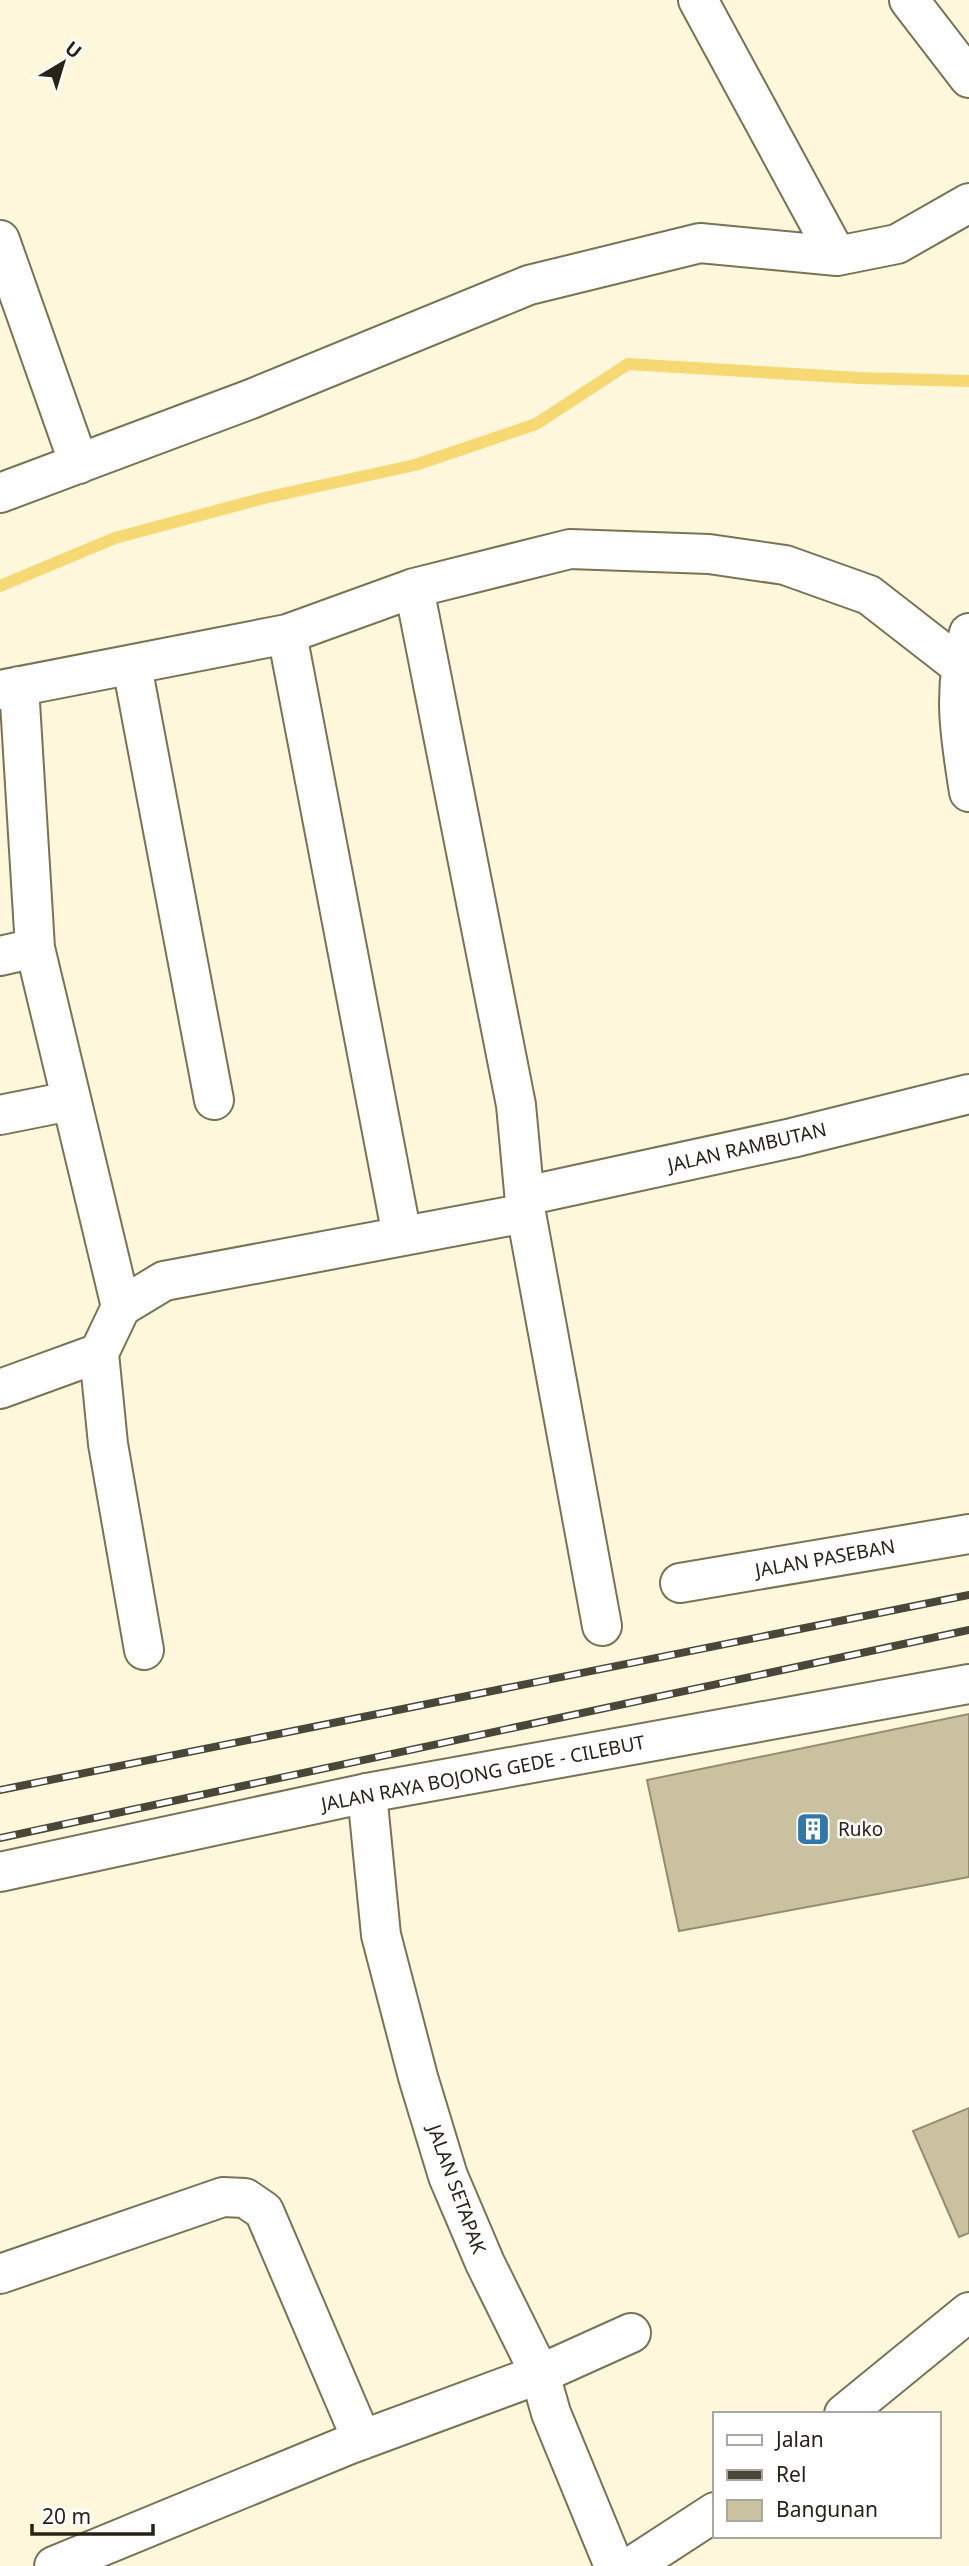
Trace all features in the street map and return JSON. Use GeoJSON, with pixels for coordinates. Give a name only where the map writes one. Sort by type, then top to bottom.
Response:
{"type":"FeatureCollection","features":[{"type":"Feature","properties":{"kind":"street"},"geometry":{"type":"LineString","coordinates":[[698,0],[837,256]]}},
{"type":"Feature","properties":{"kind":"street"},"geometry":{"type":"LineString","coordinates":[[909,0],[969,78]]}},
{"type":"Feature","properties":{"kind":"street"},"geometry":{"type":"LineString","coordinates":[[0,493],[251,399],[529,285],[700,243],[837,256],[897,244],[969,203]]}},
{"type":"Feature","properties":{"kind":"street"},"geometry":{"type":"LineString","coordinates":[[0,240],[79,464]]}},
{"type":"Feature","properties":{"kind":"street"},"geometry":{"type":"LineString","coordinates":[[144,1650],[108,1444],[99,1353],[121,1307],[70,1101],[18,952],[10,688],[287,634],[414,588],[570,549],[721,556],[785,565],[869,595],[964,649],[964,731],[969,792]]}},
{"type":"Feature","properties":{"kind":"street"},"geometry":{"type":"LineString","coordinates":[[414,588],[516,1105],[525,1205],[602,1626]]}},
{"type":"Feature","properties":{"kind":"street"},"geometry":{"type":"LineString","coordinates":[[287,634],[401,1236]]}},
{"type":"Feature","properties":{"kind":"street"},"geometry":{"type":"LineString","coordinates":[[132,666],[214,1100]]}},
{"type":"Feature","properties":{"kind":"street","name":"JALAN RAMBUTAN"},"geometry":{"type":"LineString","coordinates":[[121,1307],[164,1281],[266,1264],[401,1236],[969,1094]]}},
{"type":"Feature","properties":{"kind":"street"},"geometry":{"type":"LineString","coordinates":[[0,1115],[70,1101]]}},
{"type":"Feature","properties":{"kind":"street"},"geometry":{"type":"LineString","coordinates":[[0,1389],[99,1353]]}},
{"type":"Feature","properties":{"kind":"street","name":"JALAN PASEBAN"},"geometry":{"type":"LineString","coordinates":[[680,1583],[969,1534]]}},
{"type":"Feature","properties":{"kind":"street","name":"JALAN RAYA BOJONG GEDE - CILEBUT"},"geometry":{"type":"LineString","coordinates":[[0,1872],[367,1793],[969,1684]]}},
{"type":"Feature","properties":{"kind":"street","name":"JALAN SETAPAK"},"geometry":{"type":"LineString","coordinates":[[367,1793],[381,1935],[448,2176],[485,2263],[540,2374],[551,2413],[614,2566]]}},
{"type":"Feature","properties":{"kind":"street"},"geometry":{"type":"LineString","coordinates":[[0,2274],[223,2197],[233,2196],[255,2203],[264,2211],[362,2440]]}},
{"type":"Feature","properties":{"kind":"street"},"geometry":{"type":"LineString","coordinates":[[846,2412],[969,2312]]}},
{"type":"Feature","properties":{"kind":"street"},"geometry":{"type":"LineString","coordinates":[[54,2566],[362,2440],[540,2374],[631,2333]]}},
{"type":"Feature","properties":{"kind":"street"},"geometry":{"type":"LineString","coordinates":[[632,2566],[713,2513]]}},
{"type":"Feature","properties":{"kind":"building","name":"Ruko"},"geometry":{"type":"Polygon","coordinates":[[[969,1714],[969,1877],[679,1931],[647,1780],[969,1714]]]}},
{"type":"Feature","properties":{"kind":"building"},"geometry":{"type":"Polygon","coordinates":[[[969,2108],[969,2233],[959,2237],[913,2131],[969,2108]]]}},
{"type":"Feature","properties":{"kind":"waterway"},"geometry":{"type":"LineString","coordinates":[[0,586],[115,538],[264,498],[415,465],[536,424],[628,364],[859,378],[969,381]]}},
{"type":"Feature","properties":{"kind":"railway"},"geometry":{"type":"LineString","coordinates":[[0,1790],[969,1595]]}},
{"type":"Feature","properties":{"kind":"railway"},"geometry":{"type":"LineString","coordinates":[[0,1838],[969,1630]]}},
{"type":"Feature","properties":{"kind":"place","name":"Ruko"},"geometry":{"type":"Point","coordinates":[813,1829]}}]}
